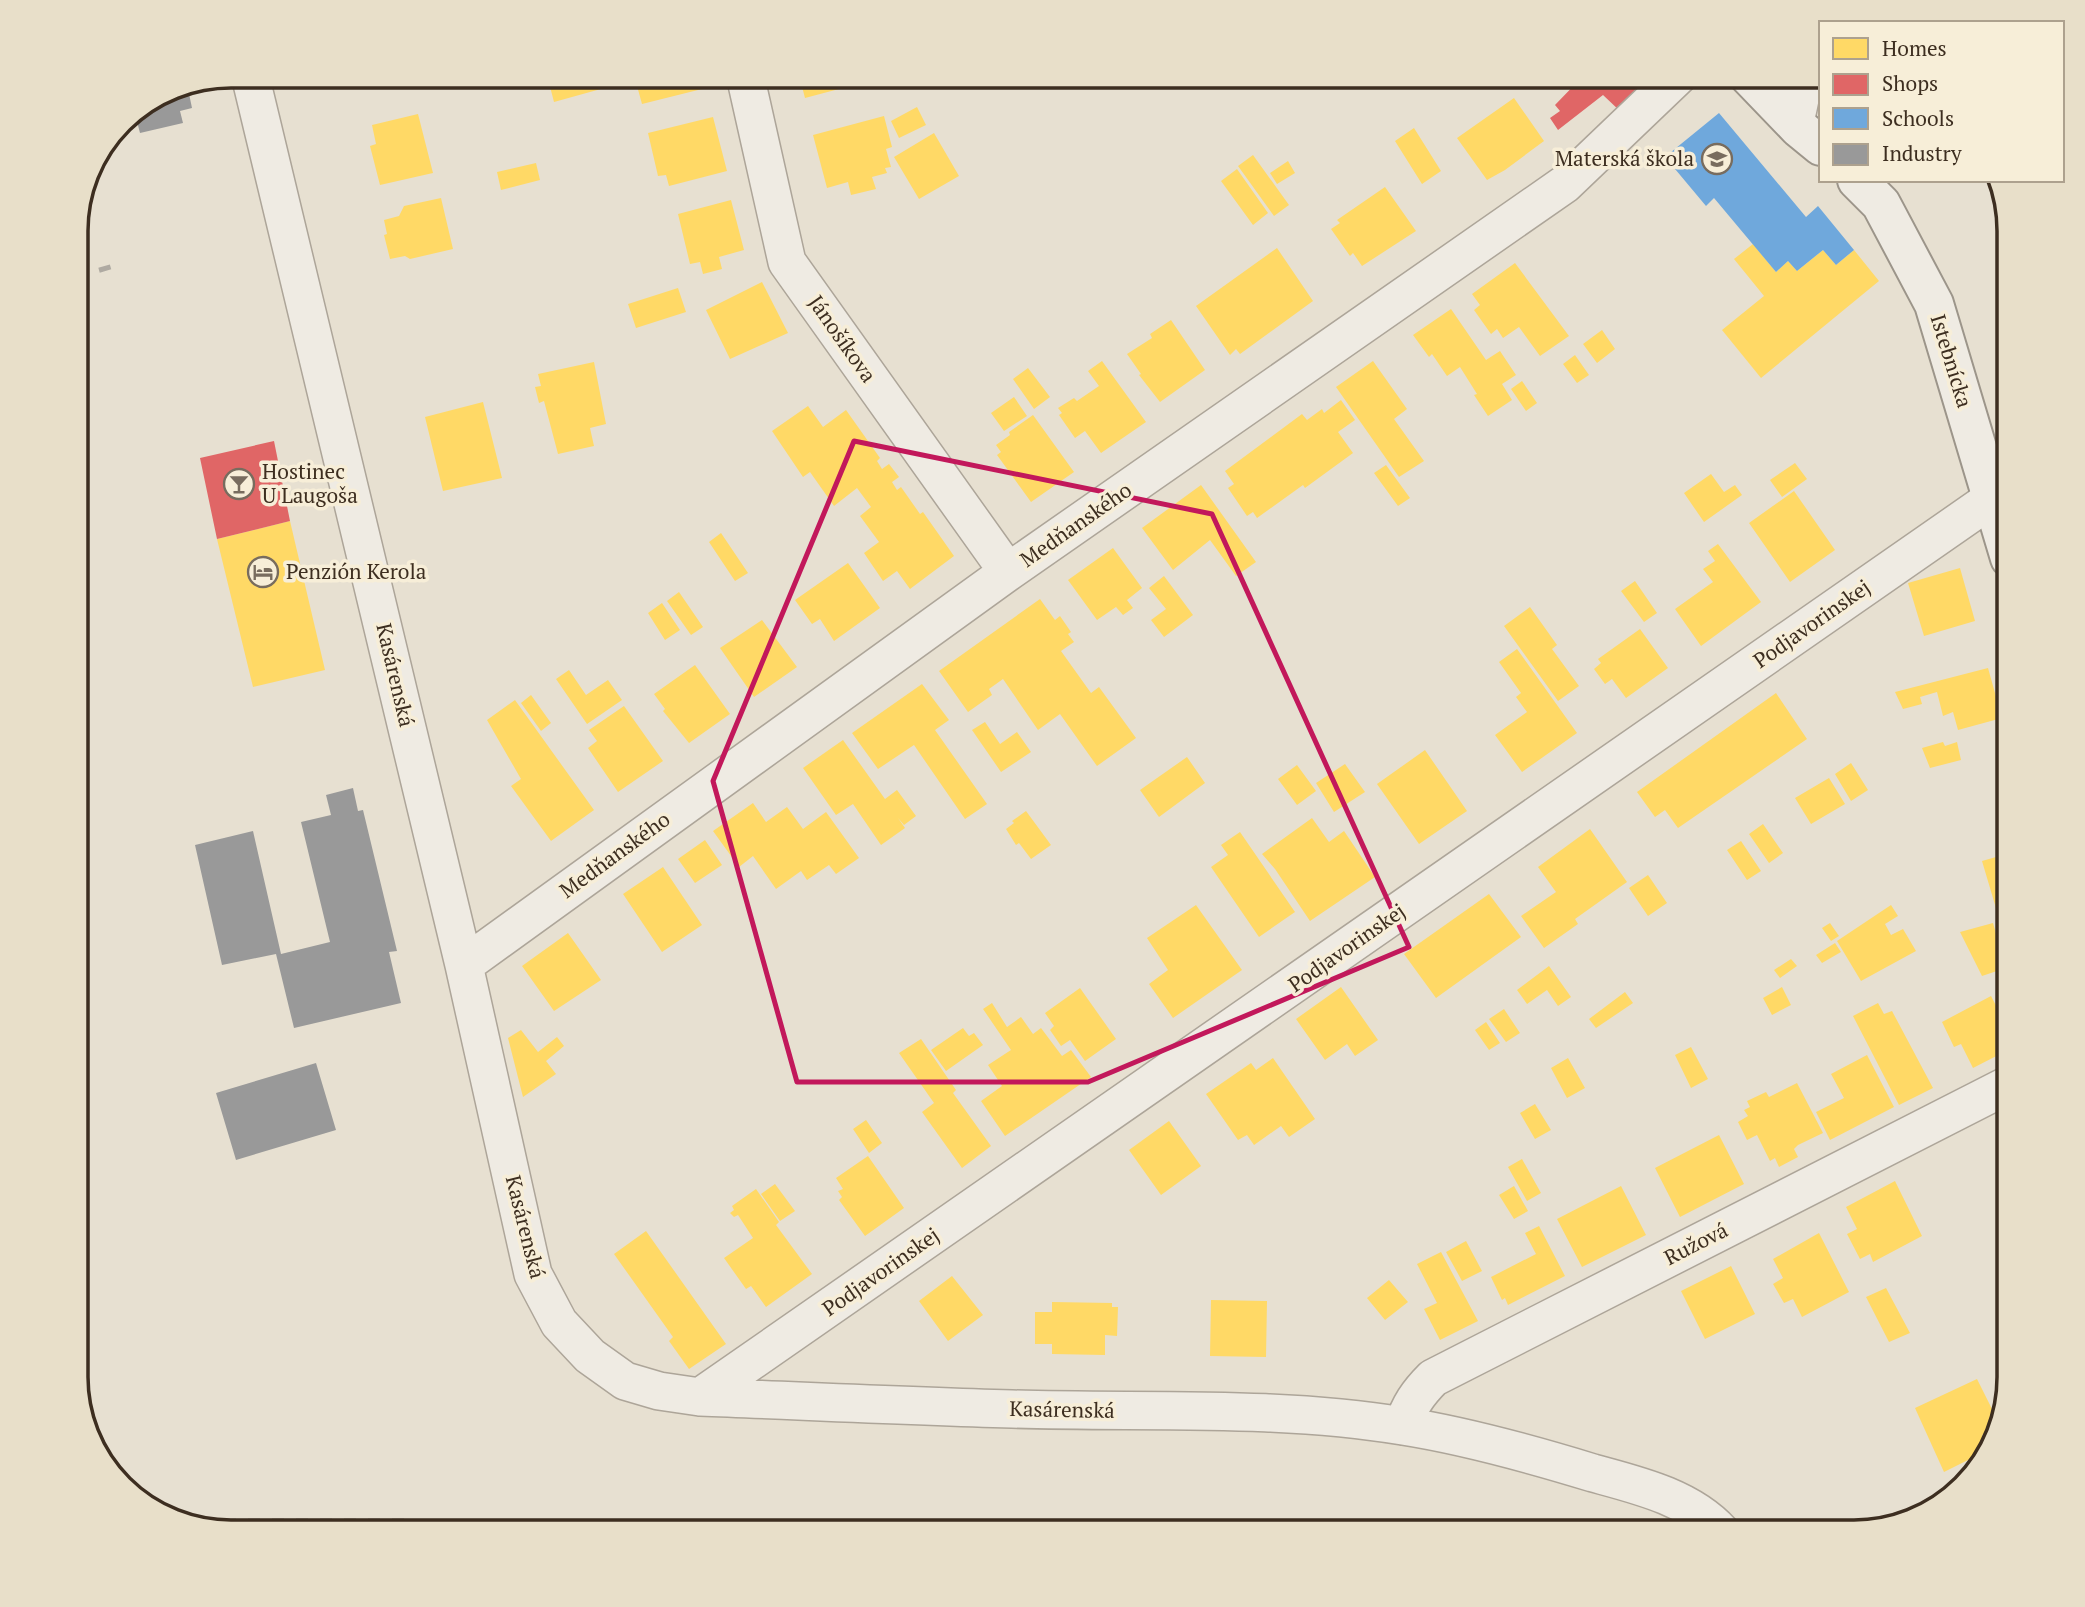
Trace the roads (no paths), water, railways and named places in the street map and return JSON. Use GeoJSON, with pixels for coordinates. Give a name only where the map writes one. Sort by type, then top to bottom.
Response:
{"type":"FeatureCollection","features":[{"type":"Feature","properties":{"kind":"street","name":"Medňanského"},"geometry":{"type":"LineString","coordinates":[[464,965],[1008,572],[1565,184],[1666,87]]}},
{"type":"Feature","properties":{"kind":"street"},"geometry":{"type":"LineString","coordinates":[[1760,87],[1808,135]]}},
{"type":"Feature","properties":{"kind":"street"},"geometry":{"type":"LineString","coordinates":[[1806,87],[1808,135]]}},
{"type":"Feature","properties":{"kind":"street","name":"Kasárenská"},"geometry":{"type":"LineString","coordinates":[[253,88],[464,965],[533,1274],[559,1323],[590,1356],[625,1381],[659,1391],[701,1397],[1012,1409],[1248,1412],[1403,1426],[1470,1439],[1647,1489],[1683,1504],[1711,1520]]}},
{"type":"Feature","properties":{"kind":"street","name":"Jánošíkova"},"geometry":{"type":"LineString","coordinates":[[748,88],[787,262],[1008,572]]}},
{"type":"Feature","properties":{"kind":"street","name":"Istebnícka"},"geometry":{"type":"LineString","coordinates":[[1859,182],[1881,204],[1934,304],[1997,512]]}},
{"type":"Feature","properties":{"kind":"street","name":"Podjavorinskej"},"geometry":{"type":"LineString","coordinates":[[701,1397],[1993,498]]}},
{"type":"Feature","properties":{"kind":"street","name":"Ružová"},"geometry":{"type":"LineString","coordinates":[[1403,1426],[1408,1409],[1417,1394],[1433,1378],[1997,1091]]}},
{"type":"Feature","properties":{"kind":"railway"},"geometry":{"type":"LineString","coordinates":[[88,273],[117,265]]}},
{"type":"Feature","properties":{"kind":"place","name":"Materská škola"},"geometry":{"type":"Point","coordinates":[1717,159]}},
{"type":"Feature","properties":{"kind":"place","name":"Hostinec U Laugoša"},"geometry":{"type":"Point","coordinates":[239,484]}},
{"type":"Feature","properties":{"kind":"place","name":"Penzión Kerola"},"geometry":{"type":"Point","coordinates":[263,572]}}]}
